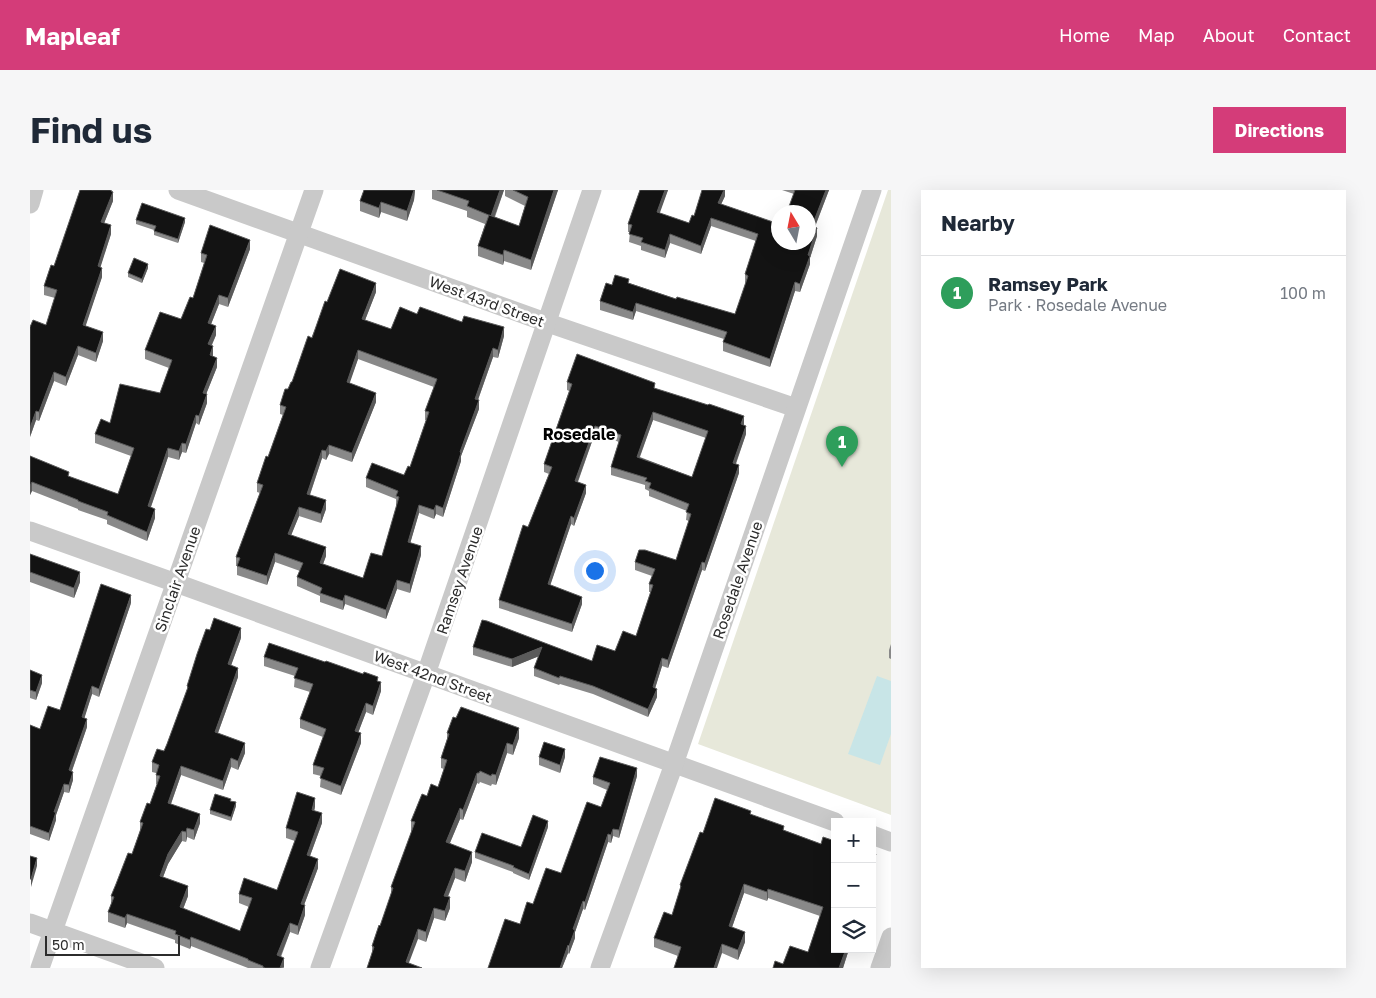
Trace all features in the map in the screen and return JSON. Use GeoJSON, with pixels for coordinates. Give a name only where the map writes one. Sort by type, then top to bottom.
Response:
{"type":"FeatureCollection","features":[{"type":"Feature","properties":{"kind":"street"},"geometry":{"type":"LineString","coordinates":[[30,204],[34,190]]}},
{"type":"Feature","properties":{"kind":"street","name":"West 43rd Street"},"geometry":{"type":"LineString","coordinates":[[178,190],[548,323],[796,408]]}},
{"type":"Feature","properties":{"kind":"street","name":"Sinclair Avenue"},"geometry":{"type":"LineString","coordinates":[[40,968],[314,190]]}},
{"type":"Feature","properties":{"kind":"street","name":"Ramsey Avenue"},"geometry":{"type":"LineString","coordinates":[[320,968],[426,674],[548,323],[592,190]]}},
{"type":"Feature","properties":{"kind":"street","name":"Rosedale Avenue"},"geometry":{"type":"LineString","coordinates":[[600,968],[674,764],[872,190]]}},
{"type":"Feature","properties":{"kind":"street","name":"West 42nd Street"},"geometry":{"type":"LineString","coordinates":[[30,531],[831,821]]}},
{"type":"Feature","properties":{"kind":"street"},"geometry":{"type":"LineString","coordinates":[[876,836],[891,842]]}},
{"type":"Feature","properties":{"kind":"street"},"geometry":{"type":"LineString","coordinates":[[30,923],[155,968]]}},
{"type":"Feature","properties":{"kind":"street"},"geometry":{"type":"LineString","coordinates":[[880,968],[891,937]]}},
{"type":"Feature","properties":{"kind":"shaded area"},"geometry":{"type":"Polygon","coordinates":[[[888,190],[891,190],[891,815],[698,744],[888,190]]]}},
{"type":"Feature","properties":{"kind":"water"},"geometry":{"type":"Polygon","coordinates":[[[877,676],[891,681],[891,734],[880,765],[848,754],[877,676]]]}},
{"type":"Feature","properties":{"kind":"building"},"geometry":{"type":"Polygon","coordinates":[[[80,190],[111,190],[113,192],[101,222],[111,225],[98,266],[102,268],[83,325],[103,332],[96,353],[78,346],[66,377],[54,372],[39,412],[36,411],[30,428],[30,327],[33,320],[46,325],[57,290],[44,286],[51,265],[54,266],[80,190]]]}},
{"type":"Feature","properties":{"kind":"building"},"geometry":{"type":"Polygon","coordinates":[[[364,190],[414,190],[407,211],[381,202],[379,208],[360,201],[364,190]]]}},
{"type":"Feature","properties":{"kind":"building"},"geometry":{"type":"Polygon","coordinates":[[[437,190],[500,190],[491,216],[467,206],[469,201],[437,190]]]}},
{"type":"Feature","properties":{"kind":"building"},"geometry":{"type":"Polygon","coordinates":[[[513,190],[554,190],[531,260],[504,250],[503,255],[478,246],[489,215],[519,226],[528,197],[513,190]]]}},
{"type":"Feature","properties":{"kind":"building"},"geometry":{"type":"Polygon","coordinates":[[[640,190],[665,190],[657,212],[689,223],[692,215],[694,216],[702,190],[724,190],[718,203],[771,221],[771,250],[810,250],[808,255],[810,256],[800,284],[795,282],[770,359],[723,342],[727,332],[636,303],[633,312],[600,301],[606,283],[612,285],[615,275],[629,279],[628,283],[676,299],[677,297],[735,314],[748,276],[745,274],[758,234],[711,218],[701,246],[670,234],[665,250],[641,242],[643,238],[629,234],[632,225],[628,224],[640,190]]]}},
{"type":"Feature","properties":{"kind":"building"},"geometry":{"type":"Polygon","coordinates":[[[795,190],[826,190],[816,216],[816,205],[790,205],[795,190]]]}},
{"type":"Feature","properties":{"kind":"building"},"geometry":{"type":"Polygon","coordinates":[[[142,203],[185,218],[178,239],[154,231],[156,226],[136,220],[142,203]]]}},
{"type":"Feature","properties":{"kind":"building"},"geometry":{"type":"Polygon","coordinates":[[[210,225],[250,240],[228,298],[219,295],[208,323],[216,326],[208,344],[213,346],[210,355],[217,358],[203,393],[207,394],[199,416],[196,415],[186,444],[182,443],[179,451],[168,448],[148,506],[155,509],[147,532],[107,515],[108,512],[78,500],[32,482],[30,486],[30,456],[69,472],[68,476],[118,494],[134,448],[95,434],[101,419],[110,423],[120,384],[160,393],[172,360],[145,350],[160,312],[181,319],[190,297],[193,298],[207,255],[201,253],[210,225]]]}},
{"type":"Feature","properties":{"kind":"building"},"geometry":{"type":"Polygon","coordinates":[[[134,258],[148,264],[142,279],[128,273],[134,258]]]}},
{"type":"Feature","properties":{"kind":"building"},"geometry":{"type":"Polygon","coordinates":[[[340,269],[376,283],[362,319],[391,329],[400,307],[417,314],[420,307],[462,322],[464,316],[504,327],[498,350],[493,348],[475,399],[479,400],[460,452],[443,508],[436,505],[434,510],[419,505],[408,542],[421,546],[410,584],[397,580],[386,610],[345,595],[343,601],[320,593],[322,588],[297,577],[303,563],[275,553],[267,576],[237,566],[240,558],[236,557],[263,485],[257,483],[286,407],[280,405],[285,389],[288,389],[292,382],[308,336],[312,338],[325,301],[327,302],[340,269]],[[358,350],[347,382],[376,393],[352,453],[329,445],[326,451],[322,450],[307,494],[326,500],[321,514],[299,507],[288,534],[326,547],[320,563],[363,578],[371,553],[382,556],[399,497],[396,496],[398,491],[366,478],[372,463],[404,475],[408,466],[410,467],[429,412],[425,411],[437,379],[358,350]]]}},
{"type":"Feature","properties":{"kind":"building"},"geometry":{"type":"Polygon","coordinates":[[[577,354],[655,383],[654,388],[744,416],[741,424],[746,426],[733,463],[739,465],[705,563],[702,562],[668,660],[662,658],[653,687],[657,689],[648,709],[593,686],[560,676],[559,678],[534,668],[542,647],[512,659],[473,647],[482,620],[592,661],[597,645],[615,651],[623,631],[636,636],[653,585],[649,584],[655,569],[635,562],[639,550],[645,550],[676,560],[691,514],[686,512],[689,504],[649,488],[651,483],[645,481],[647,478],[611,467],[621,435],[595,426],[575,481],[586,485],[574,518],[571,516],[548,584],[582,597],[572,624],[499,600],[523,525],[528,527],[552,467],[544,464],[572,384],[567,382],[577,354]],[[653,412],[637,457],[692,477],[708,431],[653,412]]]}},
{"type":"Feature","properties":{"kind":"building"},"geometry":{"type":"Polygon","coordinates":[[[30,554],[80,572],[74,588],[30,572],[30,554]]]}},
{"type":"Feature","properties":{"kind":"building"},"geometry":{"type":"Polygon","coordinates":[[[101,584],[131,595],[99,689],[92,686],[82,717],[87,719],[69,770],[73,772],[69,785],[64,784],[49,833],[30,826],[30,725],[40,729],[48,706],[60,710],[101,584]]]}},
{"type":"Feature","properties":{"kind":"building"},"geometry":{"type":"Polygon","coordinates":[[[214,618],[241,628],[228,664],[238,668],[215,732],[245,743],[238,761],[231,758],[223,781],[181,766],[168,803],[200,814],[194,830],[187,828],[186,832],[182,831],[168,854],[160,876],[188,886],[180,907],[240,931],[252,898],[239,894],[244,878],[277,890],[298,832],[286,828],[297,792],[315,798],[312,810],[322,813],[307,855],[318,859],[301,904],[305,905],[298,926],[290,923],[277,955],[284,958],[280,968],[265,968],[248,959],[191,937],[190,940],[175,934],[176,931],[127,914],[125,918],[108,912],[114,897],[111,896],[128,853],[132,854],[143,823],[140,822],[147,803],[150,804],[160,776],[156,775],[159,765],[152,762],[157,749],[164,751],[188,687],[206,629],[210,630],[214,618]]]}},
{"type":"Feature","properties":{"kind":"building"},"geometry":{"type":"Polygon","coordinates":[[[269,643],[363,674],[364,672],[378,677],[377,681],[381,682],[373,706],[366,703],[355,731],[361,733],[341,786],[320,778],[324,768],[313,765],[326,729],[300,719],[313,684],[294,678],[298,668],[264,657],[269,643]]]}},
{"type":"Feature","properties":{"kind":"building"},"geometry":{"type":"Polygon","coordinates":[[[30,670],[42,675],[36,692],[30,690],[30,670]]]}},
{"type":"Feature","properties":{"kind":"building"},"geometry":{"type":"Polygon","coordinates":[[[461,707],[519,728],[513,745],[507,743],[496,775],[492,774],[491,776],[480,771],[477,773],[463,810],[460,808],[446,842],[472,852],[465,871],[455,868],[444,896],[450,897],[445,911],[434,908],[426,932],[418,929],[406,962],[422,968],[367,968],[374,947],[372,946],[393,888],[391,887],[415,822],[411,821],[422,794],[427,796],[431,784],[438,787],[447,760],[441,758],[449,734],[447,733],[453,717],[456,718],[461,707]]]}},
{"type":"Feature","properties":{"kind":"building"},"geometry":{"type":"Polygon","coordinates":[[[544,742],[565,749],[560,765],[539,757],[544,742]]]}},
{"type":"Feature","properties":{"kind":"building"},"geometry":{"type":"Polygon","coordinates":[[[600,757],[637,768],[619,830],[613,829],[611,835],[608,834],[560,968],[488,968],[505,919],[520,924],[527,902],[533,904],[546,868],[561,873],[587,802],[601,807],[610,783],[593,777],[600,757]]]}},
{"type":"Feature","properties":{"kind":"building"},"geometry":{"type":"Polygon","coordinates":[[[215,794],[236,802],[231,817],[210,810],[215,794]]]}},
{"type":"Feature","properties":{"kind":"building"},"geometry":{"type":"Polygon","coordinates":[[[715,798],[751,811],[750,814],[784,826],[783,830],[821,844],[823,837],[831,840],[831,953],[845,953],[839,968],[773,968],[775,961],[783,964],[790,946],[808,952],[823,907],[768,889],[767,892],[744,884],[729,926],[745,932],[738,950],[722,944],[714,968],[674,968],[681,947],[654,938],[664,912],[672,915],[680,885],[700,832],[703,833],[715,798]]]}},
{"type":"Feature","properties":{"kind":"building"},"geometry":{"type":"Polygon","coordinates":[[[533,815],[548,821],[529,874],[514,866],[475,852],[482,833],[521,847],[533,815]]]}},
{"type":"Feature","properties":{"kind":"building"},"geometry":{"type":"Polygon","coordinates":[[[30,856],[37,858],[31,879],[30,879],[30,856]]]}},
{"type":"Feature","properties":{"kind":"place","name":"Ramsey Park"},"geometry":{"type":"Point","coordinates":[842,467]}},
{"type":"Feature","properties":{"kind":"district","name":"Rosedale"},"geometry":{"type":"Point","coordinates":[579,434]}}]}
